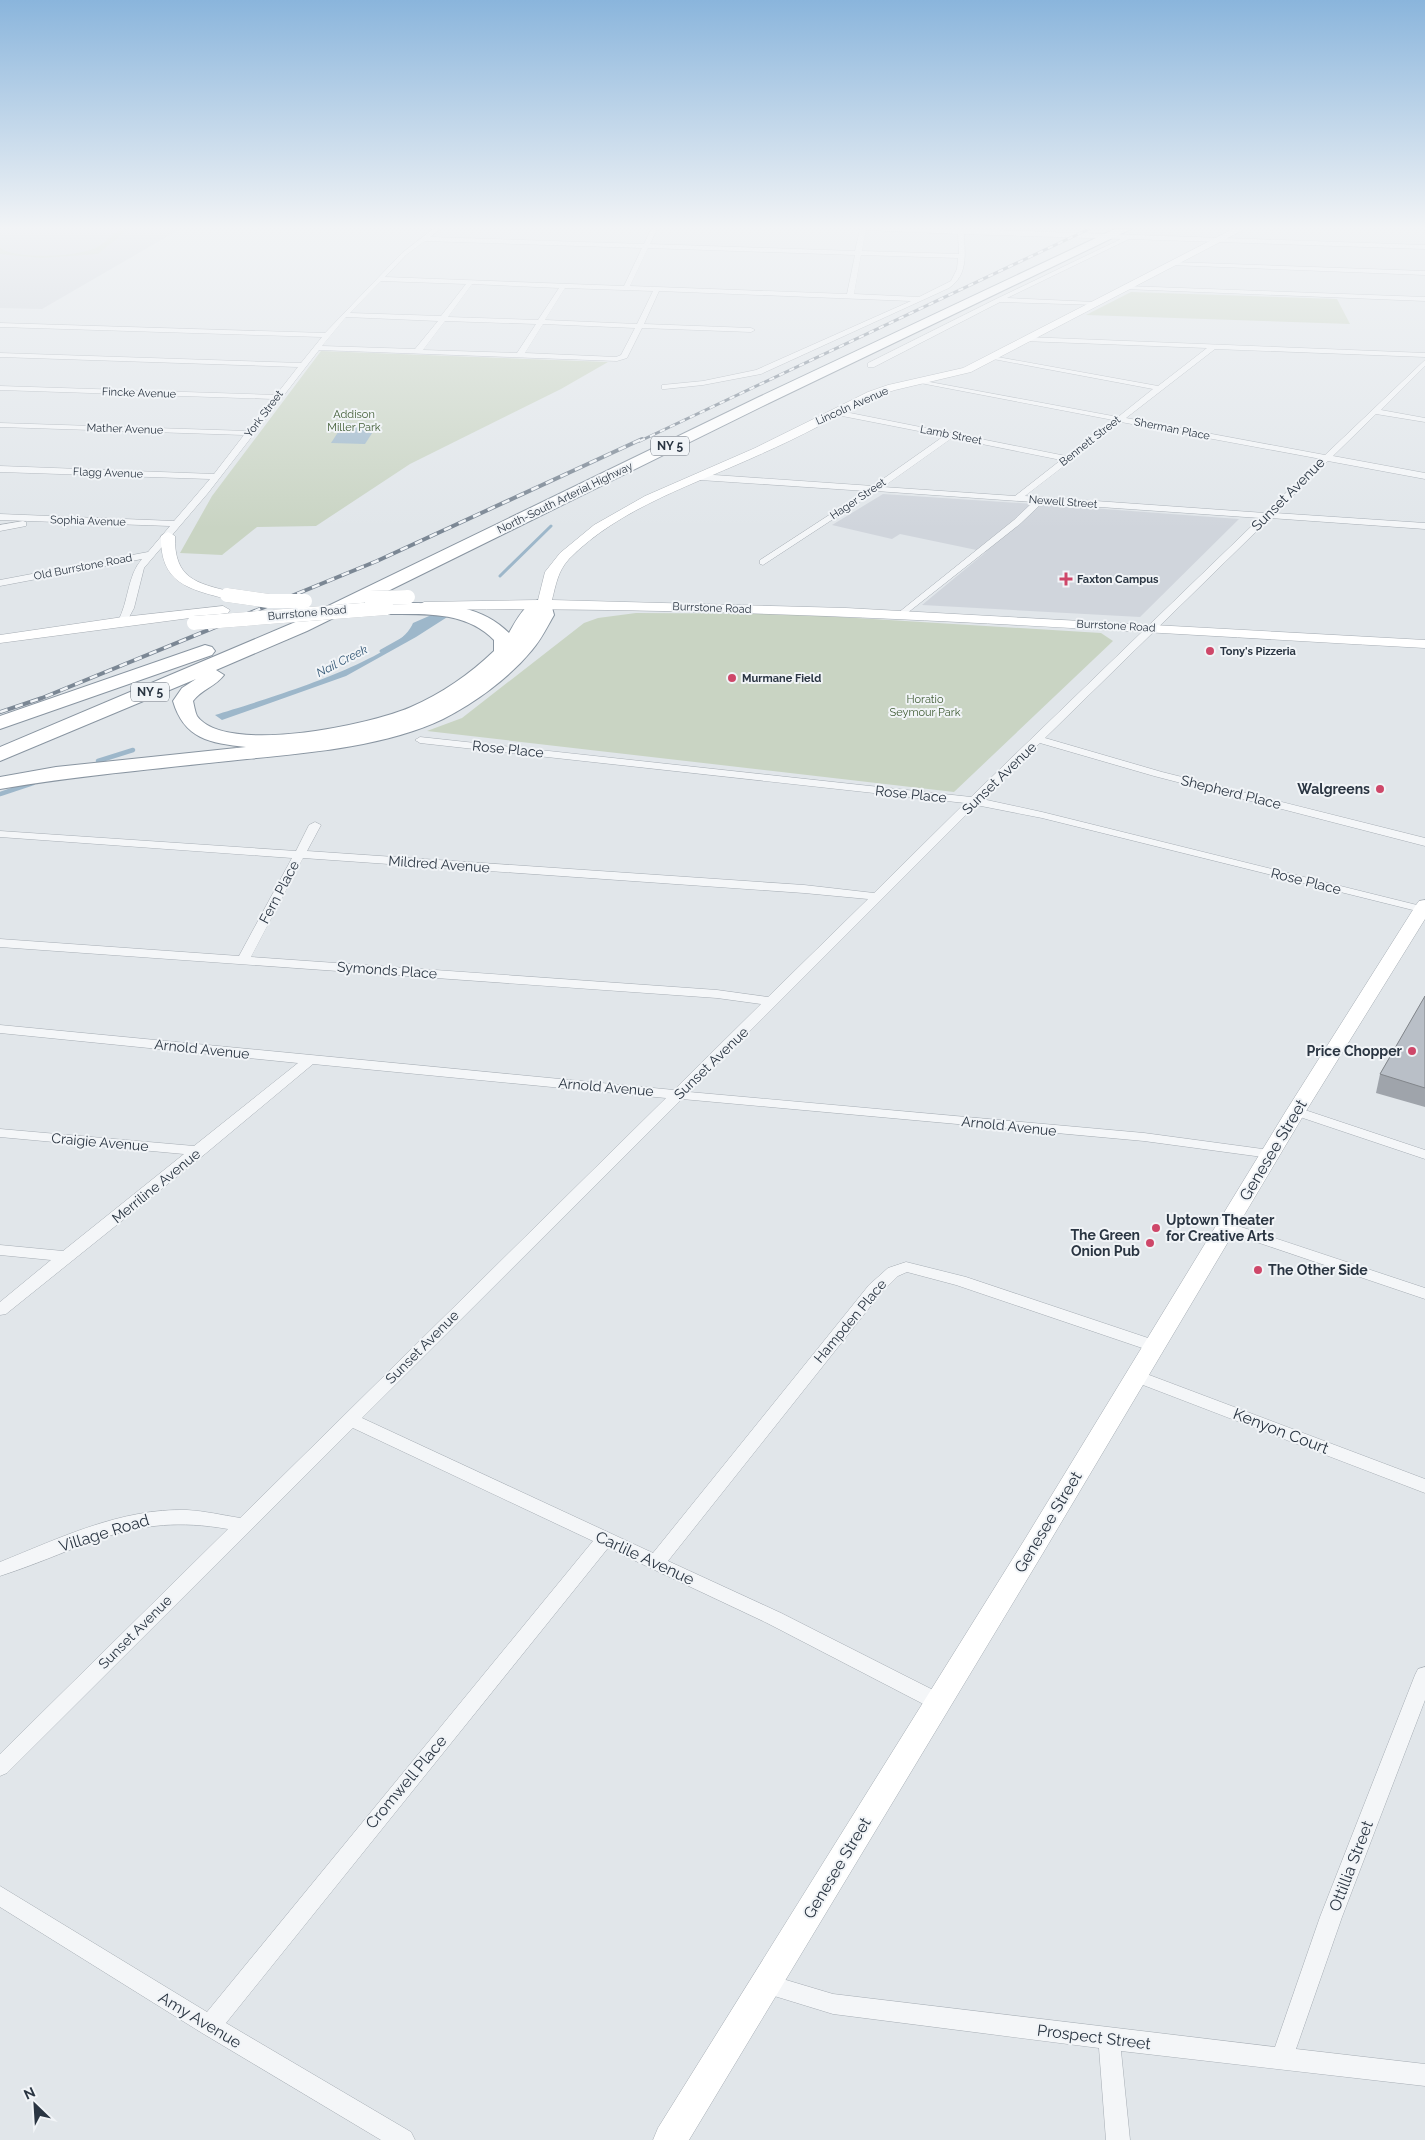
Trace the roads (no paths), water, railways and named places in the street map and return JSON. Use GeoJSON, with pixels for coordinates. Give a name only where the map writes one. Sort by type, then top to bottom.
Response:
{"type":"FeatureCollection","features":[{"type":"Feature","properties":{"kind":"highway","name":"North-South Arterial Highway"},"geometry":{"type":"LineString","coordinates":[[0,755],[298,622],[741,402],[899,329]]}},
{"type":"Feature","properties":{"kind":"highway"},"geometry":{"type":"LineString","coordinates":[[298,622],[214,674],[189,692],[183,701],[189,718],[210,733],[239,740],[303,739],[352,731],[394,720],[442,699],[503,652],[519,634],[530,614],[545,599]]}},
{"type":"Feature","properties":{"kind":"highway"},"geometry":{"type":"LineString","coordinates":[[0,783],[56,773],[312,746],[399,729],[435,715],[467,696],[513,659],[526,645],[546,615],[545,599]]}},
{"type":"Feature","properties":{"kind":"highway"},"geometry":{"type":"LineString","coordinates":[[387,608],[447,611],[480,618],[495,627],[504,639],[503,652]]}},
{"type":"Feature","properties":{"kind":"highway","name":"North-South Arterial Highway"},"geometry":{"type":"LineString","coordinates":[[0,743],[298,622]]}},
{"type":"Feature","properties":{"kind":"highway"},"geometry":{"type":"LineString","coordinates":[[0,723],[298,622]]}},
{"type":"Feature","properties":{"kind":"street"},"geometry":{"type":"LineString","coordinates":[[126,329],[327,335]]}},
{"type":"Feature","properties":{"kind":"street","name":"York Street"},"geometry":{"type":"LineString","coordinates":[[123,621],[130,610],[138,573],[150,555],[216,477],[332,329]]}},
{"type":"Feature","properties":{"kind":"street"},"geometry":{"type":"LineString","coordinates":[[418,351],[435,329]]}},
{"type":"Feature","properties":{"kind":"street"},"geometry":{"type":"LineString","coordinates":[[520,355],[537,329]]}},
{"type":"Feature","properties":{"kind":"street"},"geometry":{"type":"LineString","coordinates":[[316,348],[616,359],[624,356],[638,329]]}},
{"type":"Feature","properties":{"kind":"street"},"geometry":{"type":"LineString","coordinates":[[719,329],[751,330]]}},
{"type":"Feature","properties":{"kind":"street"},"geometry":{"type":"LineString","coordinates":[[665,387],[703,383],[758,372],[854,329]]}},
{"type":"Feature","properties":{"kind":"street"},"geometry":{"type":"LineString","coordinates":[[871,365],[942,329]]}},
{"type":"Feature","properties":{"kind":"street","name":"Lincoln Avenue"},"geometry":{"type":"LineString","coordinates":[[545,599],[552,572],[564,556],[599,528],[649,499],[759,450],[872,394],[958,374],[1046,329]]}},
{"type":"Feature","properties":{"kind":"street"},"geometry":{"type":"LineString","coordinates":[[1026,339],[1425,355]]}},
{"type":"Feature","properties":{"kind":"street","name":"Bennett Street"},"geometry":{"type":"LineString","coordinates":[[1016,499],[1212,347]]}},
{"type":"Feature","properties":{"kind":"street"},"geometry":{"type":"LineString","coordinates":[[0,355],[303,365]]}},
{"type":"Feature","properties":{"kind":"street"},"geometry":{"type":"LineString","coordinates":[[992,358],[1159,388]]}},
{"type":"Feature","properties":{"kind":"street","name":"Sunset Avenue"},"geometry":{"type":"LineString","coordinates":[[0,1767],[974,801],[1425,362]]}},
{"type":"Feature","properties":{"kind":"street"},"geometry":{"type":"LineString","coordinates":[[1413,374],[1425,376]]}},
{"type":"Feature","properties":{"kind":"street","name":"Sherman Place"},"geometry":{"type":"LineString","coordinates":[[919,382],[1425,476]]}},
{"type":"Feature","properties":{"kind":"street","name":"Fincke Avenue"},"geometry":{"type":"LineString","coordinates":[[0,388],[277,397]]}},
{"type":"Feature","properties":{"kind":"street"},"geometry":{"type":"LineString","coordinates":[[1375,411],[1425,420]]}},
{"type":"Feature","properties":{"kind":"street","name":"Lamb Street"},"geometry":{"type":"LineString","coordinates":[[835,412],[1067,459]]}},
{"type":"Feature","properties":{"kind":"street","name":"Mather Avenue"},"geometry":{"type":"LineString","coordinates":[[0,425],[250,433]]}},
{"type":"Feature","properties":{"kind":"street","name":"Hager Street"},"geometry":{"type":"LineString","coordinates":[[763,562],[951,435]]}},
{"type":"Feature","properties":{"kind":"street","name":"Flagg Avenue"},"geometry":{"type":"LineString","coordinates":[[0,469],[216,477]]}},
{"type":"Feature","properties":{"kind":"street","name":"Newell Street"},"geometry":{"type":"LineString","coordinates":[[700,477],[1425,526]]}},
{"type":"Feature","properties":{"kind":"street"},"geometry":{"type":"LineString","coordinates":[[903,612],[1017,522],[1040,500]]}},
{"type":"Feature","properties":{"kind":"street","name":"Sophia Avenue"},"geometry":{"type":"LineString","coordinates":[[0,518],[177,524]]}},
{"type":"Feature","properties":{"kind":"street"},"geometry":{"type":"LineString","coordinates":[[0,528],[48,519]]}},
{"type":"Feature","properties":{"kind":"street"},"geometry":{"type":"LineString","coordinates":[[168,536],[166,552],[174,572],[189,584],[227,595],[269,601],[314,601]]}},
{"type":"Feature","properties":{"kind":"street","name":"Old Burrstone Road"},"geometry":{"type":"LineString","coordinates":[[0,583],[166,552]]}},
{"type":"Feature","properties":{"kind":"street"},"geometry":{"type":"LineString","coordinates":[[110,562],[123,565],[138,573]]}},
{"type":"Feature","properties":{"kind":"street","name":"Burrstone Road"},"geometry":{"type":"LineString","coordinates":[[0,639],[123,621],[223,610],[314,601],[408,597],[545,599],[903,612],[1154,625],[1422,642]]}},
{"type":"Feature","properties":{"kind":"street","name":"Burrstone Road"},"geometry":{"type":"LineString","coordinates":[[0,650],[194,623],[387,608],[545,599]]}},
{"type":"Feature","properties":{"kind":"street","name":"Rose Place"},"geometry":{"type":"LineString","coordinates":[[420,740],[974,801],[1042,815],[1424,907]]}},
{"type":"Feature","properties":{"kind":"street","name":"Shepherd Place"},"geometry":{"type":"LineString","coordinates":[[1038,740],[1158,774],[1425,842]]}},
{"type":"Feature","properties":{"kind":"street","name":"Fern Place"},"geometry":{"type":"LineString","coordinates":[[244,959],[315,824]]}},
{"type":"Feature","properties":{"kind":"street","name":"Mildred Avenue"},"geometry":{"type":"LineString","coordinates":[[0,834],[804,889],[878,897]]}},
{"type":"Feature","properties":{"kind":"street","name":"Genesee Street"},"geometry":{"type":"LineString","coordinates":[[670,2140],[1296,1111],[1424,907]]}},
{"type":"Feature","properties":{"kind":"street","name":"Symonds Place"},"geometry":{"type":"LineString","coordinates":[[0,943],[717,994],[773,1002]]}},
{"type":"Feature","properties":{"kind":"street","name":"Arnold Avenue"},"geometry":{"type":"LineString","coordinates":[[0,1029],[310,1060],[1144,1137],[1270,1154]]}},
{"type":"Feature","properties":{"kind":"street","name":"Merriline Avenue"},"geometry":{"type":"LineString","coordinates":[[0,1310],[200,1151],[310,1060]]}},
{"type":"Feature","properties":{"kind":"street"},"geometry":{"type":"LineString","coordinates":[[1296,1111],[1425,1155]]}},
{"type":"Feature","properties":{"kind":"street","name":"Craigie Avenue"},"geometry":{"type":"LineString","coordinates":[[0,1132],[200,1151]]}},
{"type":"Feature","properties":{"kind":"street"},"geometry":{"type":"LineString","coordinates":[[1226,1227],[1425,1294]]}},
{"type":"Feature","properties":{"kind":"street"},"geometry":{"type":"LineString","coordinates":[[0,1250],[67,1257]]}},
{"type":"Feature","properties":{"kind":"street","name":"Hampden Place"},"geometry":{"type":"LineString","coordinates":[[656,1563],[875,1289],[893,1272],[906,1267],[960,1281],[1154,1346]]}},
{"type":"Feature","properties":{"kind":"street","name":"Kenyon Court"},"geometry":{"type":"LineString","coordinates":[[1136,1376],[1425,1486]]}},
{"type":"Feature","properties":{"kind":"street","name":"Carlile Avenue"},"geometry":{"type":"LineString","coordinates":[[349,1419],[774,1618],[938,1702]]}},
{"type":"Feature","properties":{"kind":"street","name":"Village Road"},"geometry":{"type":"LineString","coordinates":[[0,1570],[89,1535],[134,1521],[184,1517],[242,1525]]}},
{"type":"Feature","properties":{"kind":"street","name":"Cromwell Place"},"geometry":{"type":"LineString","coordinates":[[210,2026],[332,1871],[466,1711],[605,1539]]}},
{"type":"Feature","properties":{"kind":"street","name":"Ottillia Street"},"geometry":{"type":"LineString","coordinates":[[1282,2058],[1331,1917],[1425,1675]]}},
{"type":"Feature","properties":{"kind":"street","name":"Amy Avenue"},"geometry":{"type":"LineString","coordinates":[[0,1896],[210,2026],[403,2140]]}},
{"type":"Feature","properties":{"kind":"street","name":"Prospect Street"},"geometry":{"type":"LineString","coordinates":[[766,1984],[833,2004],[1108,2039],[1425,2074]]}},
{"type":"Feature","properties":{"kind":"street"},"geometry":{"type":"LineString","coordinates":[[1108,2039],[1118,2140]]}},
{"type":"Feature","properties":{"kind":"water"},"geometry":{"type":"Polygon","coordinates":[[[344,423],[378,424],[365,444],[331,443],[344,423]]]}},
{"type":"Feature","properties":{"kind":"water"},"geometry":{"type":"Polygon","coordinates":[[[436,613],[452,614],[416,637],[346,676],[222,720],[215,715],[292,690],[355,665],[382,652],[402,637],[413,623],[436,613]]]}},
{"type":"Feature","properties":{"kind":"waterway","name":"Nail Creek"},"geometry":{"type":"LineString","coordinates":[[500,576],[551,526]]}},
{"type":"Feature","properties":{"kind":"waterway","name":"Nail Creek"},"geometry":{"type":"LineString","coordinates":[[381,651],[406,637]]}},
{"type":"Feature","properties":{"kind":"waterway","name":"Nail Creek"},"geometry":{"type":"LineString","coordinates":[[98,761],[133,750]]}},
{"type":"Feature","properties":{"kind":"waterway","name":"Nail Creek"},"geometry":{"type":"LineString","coordinates":[[0,794],[33,783]]}},
{"type":"Feature","properties":{"kind":"railway"},"geometry":{"type":"LineString","coordinates":[[640,441],[877,329]]}},
{"type":"Feature","properties":{"kind":"railway"},"geometry":{"type":"LineString","coordinates":[[0,712],[42,698],[377,561],[642,439]]}},
{"type":"Feature","properties":{"kind":"place","name":"Faxton Campus"},"geometry":{"type":"Point","coordinates":[1066,579]}},
{"type":"Feature","properties":{"kind":"place","name":"Tony's Pizzeria"},"geometry":{"type":"Point","coordinates":[1210,651]}},
{"type":"Feature","properties":{"kind":"place","name":"Murmane Field"},"geometry":{"type":"Point","coordinates":[732,678]}},
{"type":"Feature","properties":{"kind":"place","name":"Walgreens"},"geometry":{"type":"Point","coordinates":[1380,789]}},
{"type":"Feature","properties":{"kind":"place","name":"Price Chopper"},"geometry":{"type":"Point","coordinates":[1412,1051]}},
{"type":"Feature","properties":{"kind":"place","name":"Uptown Theater for Creative Arts"},"geometry":{"type":"Point","coordinates":[1156,1228]}},
{"type":"Feature","properties":{"kind":"place","name":"The Green Onion Pub"},"geometry":{"type":"Point","coordinates":[1150,1243]}},
{"type":"Feature","properties":{"kind":"place","name":"The Other Side"},"geometry":{"type":"Point","coordinates":[1258,1270]}},
{"type":"Feature","properties":{"kind":"park label","name":"Addison Miller Park"},"geometry":{"type":"Point","coordinates":[354,420]}},
{"type":"Feature","properties":{"kind":"park label","name":"Horatio Seymour Park"},"geometry":{"type":"Point","coordinates":[925,705]}}]}
